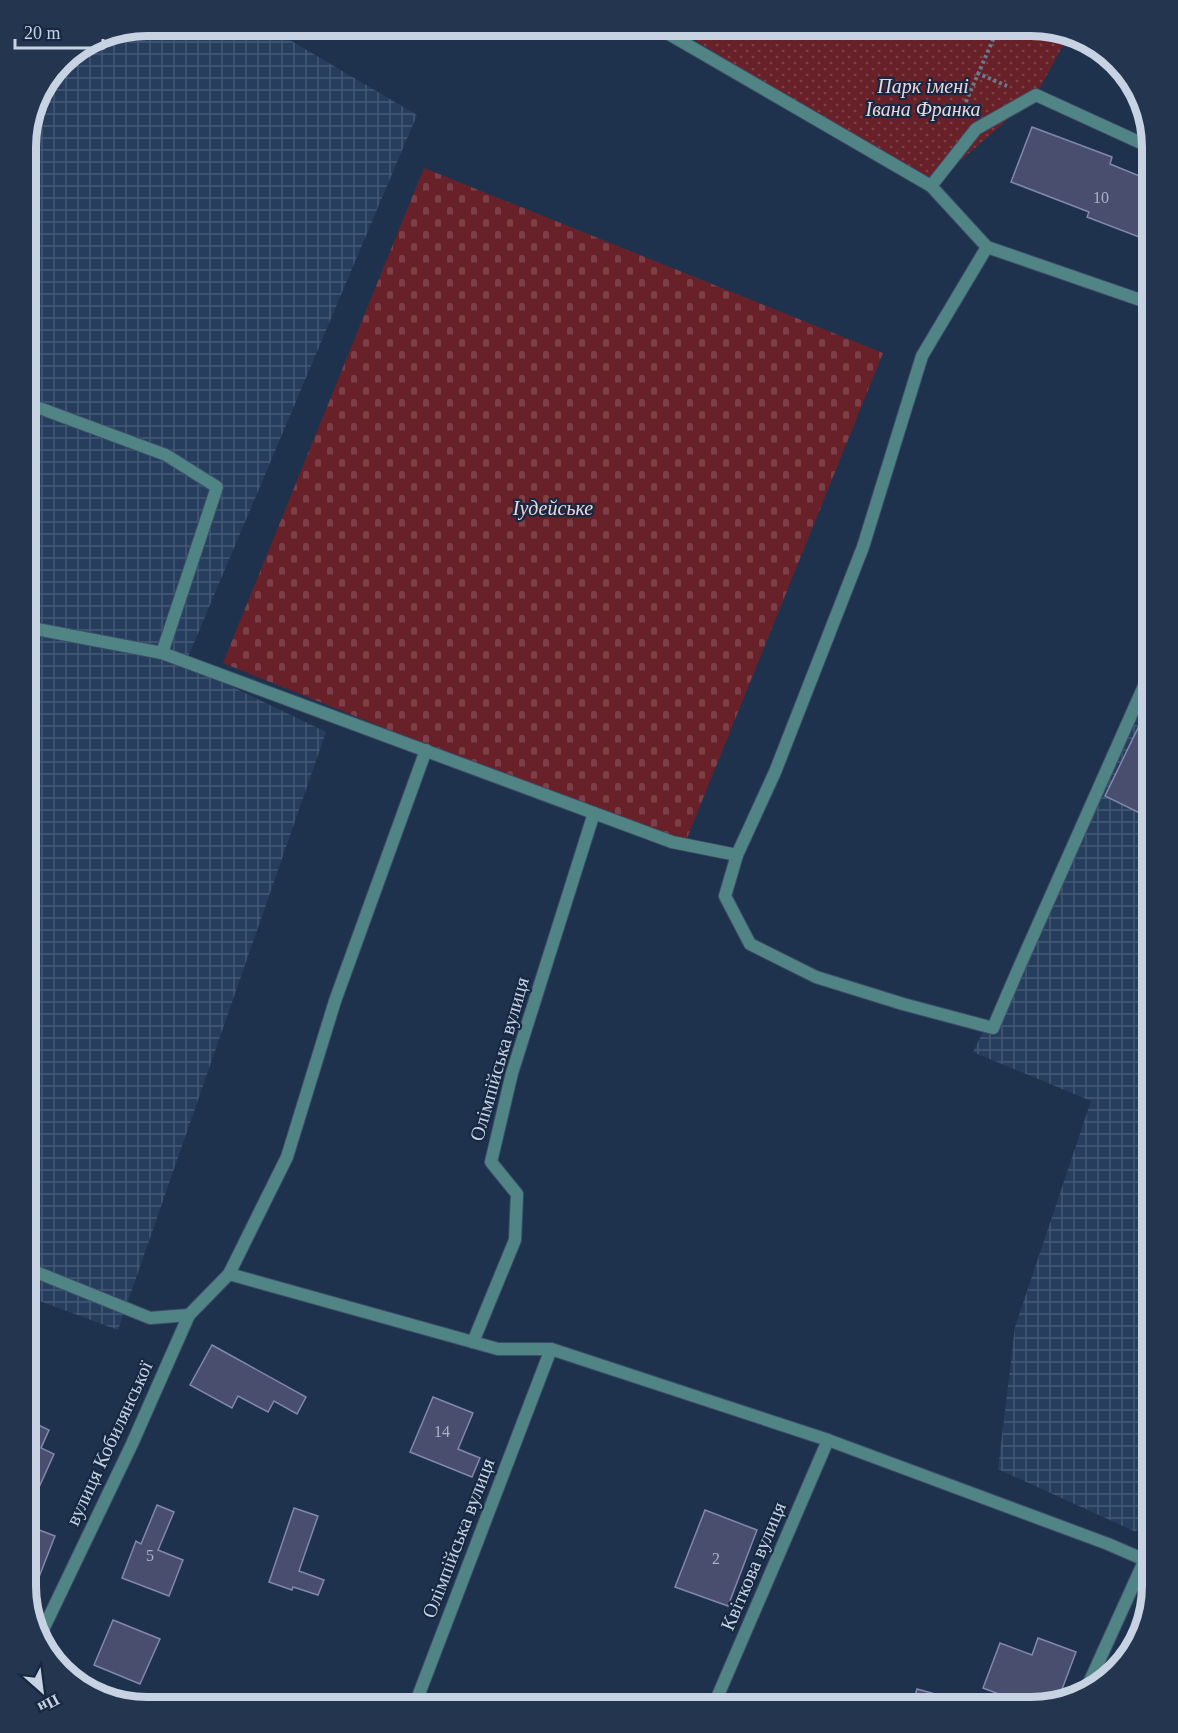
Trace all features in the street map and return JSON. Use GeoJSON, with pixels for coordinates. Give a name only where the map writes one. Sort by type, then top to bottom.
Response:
{"type":"FeatureCollection","features":[{"type":"Feature","properties":{"kind":"street"},"geometry":{"type":"LineString","coordinates":[[672,36],[931,186],[987,247],[1142,300]]}},
{"type":"Feature","properties":{"kind":"street"},"geometry":{"type":"LineString","coordinates":[[931,186],[976,129],[1036,95],[1142,143]]}},
{"type":"Feature","properties":{"kind":"street"},"geometry":{"type":"LineString","coordinates":[[987,247],[922,356],[863,546],[775,772],[737,855],[724,896],[750,944],[816,977],[903,1004],[993,1028],[1142,691]]}},
{"type":"Feature","properties":{"kind":"street"},"geometry":{"type":"LineString","coordinates":[[36,407],[166,455],[217,487],[162,653]]}},
{"type":"Feature","properties":{"kind":"street"},"geometry":{"type":"LineString","coordinates":[[36,629],[162,653],[672,842],[737,855]]}},
{"type":"Feature","properties":{"kind":"street","name":"вулиця Кобилянської"},"geometry":{"type":"LineString","coordinates":[[44,1628],[132,1444],[189,1315],[229,1274],[287,1157],[335,1001],[426,750]]}},
{"type":"Feature","properties":{"kind":"street","name":"Олімпійська вулиця"},"geometry":{"type":"LineString","coordinates":[[473,1342],[515,1240],[517,1194],[491,1162],[512,1073],[594,813]]}},
{"type":"Feature","properties":{"kind":"street"},"geometry":{"type":"LineString","coordinates":[[36,1272],[150,1318],[189,1315]]}},
{"type":"Feature","properties":{"kind":"street"},"geometry":{"type":"LineString","coordinates":[[229,1274],[498,1349],[551,1349],[828,1440],[1108,1544],[1142,1559]]}},
{"type":"Feature","properties":{"kind":"street","name":"Олімпійська вулиця"},"geometry":{"type":"LineString","coordinates":[[418,1697],[551,1349]]}},
{"type":"Feature","properties":{"kind":"street","name":"Квіткова вулиця"},"geometry":{"type":"LineString","coordinates":[[717,1697],[828,1440]]}},
{"type":"Feature","properties":{"kind":"street"},"geometry":{"type":"LineString","coordinates":[[1090,1680],[1142,1564]]}},
{"type":"Feature","properties":{"kind":"path"},"geometry":{"type":"LineString","coordinates":[[960,114],[995,36]]}},
{"type":"Feature","properties":{"kind":"shaded area"},"geometry":{"type":"Polygon","coordinates":[[[139,36],[283,36],[417,115],[185,664],[326,732],[118,1330],[36,1300],[36,139],[42,111],[59,79],[74,63],[104,44],[139,36]]]}},
{"type":"Feature","properties":{"kind":"shaded area"},"geometry":{"type":"Polygon","coordinates":[[[1142,708],[1142,1520],[1136,1532],[998,1469],[1015,1327],[1091,1101],[973,1052],[1142,708]]]}},
{"type":"Feature","properties":{"kind":"green space","name":"Парк імені Івана Франка"},"geometry":{"type":"Polygon","coordinates":[[[688,36],[1039,36],[1065,41],[1036,95],[931,186],[688,36]]]}},
{"type":"Feature","properties":{"kind":"green space","name":"Іудейське"},"geometry":{"type":"Polygon","coordinates":[[[424,168],[883,353],[683,848],[223,663],[424,168]]]}},
{"type":"Feature","properties":{"kind":"building"},"geometry":{"type":"Polygon","coordinates":[[[1032,127],[1112,157],[1110,164],[1142,177],[1142,238],[1087,217],[1089,212],[1011,182],[1032,127]]]}},
{"type":"Feature","properties":{"kind":"building"},"geometry":{"type":"Polygon","coordinates":[[[1142,720],[1142,814],[1105,796],[1142,720]]]}},
{"type":"Feature","properties":{"kind":"building"},"geometry":{"type":"Polygon","coordinates":[[[212,1345],[306,1397],[297,1414],[274,1401],[268,1412],[238,1396],[232,1408],[190,1385],[212,1345]]]}},
{"type":"Feature","properties":{"kind":"building"},"geometry":{"type":"Polygon","coordinates":[[[433,1397],[473,1413],[458,1449],[480,1458],[472,1477],[410,1452],[433,1397]]]}},
{"type":"Feature","properties":{"kind":"building"},"geometry":{"type":"Polygon","coordinates":[[[36,1424],[49,1430],[41,1448],[54,1454],[36,1494],[36,1424]]]}},
{"type":"Feature","properties":{"kind":"building"},"geometry":{"type":"Polygon","coordinates":[[[157,1505],[174,1512],[158,1550],[183,1560],[169,1596],[122,1578],[136,1541],[141,1544],[157,1505]]]}},
{"type":"Feature","properties":{"kind":"building"},"geometry":{"type":"Polygon","coordinates":[[[294,1508],[318,1516],[299,1571],[324,1580],[318,1595],[293,1587],[292,1590],[269,1582],[294,1508]]]}},
{"type":"Feature","properties":{"kind":"building"},"geometry":{"type":"Polygon","coordinates":[[[705,1510],[757,1530],[728,1606],[675,1587],[705,1510]]]}},
{"type":"Feature","properties":{"kind":"building"},"geometry":{"type":"Polygon","coordinates":[[[36,1529],[55,1536],[39,1577],[36,1576],[36,1529]]]}},
{"type":"Feature","properties":{"kind":"building"},"geometry":{"type":"Polygon","coordinates":[[[113,1620],[160,1639],[140,1684],[94,1665],[113,1620]]]}},
{"type":"Feature","properties":{"kind":"building"},"geometry":{"type":"Polygon","coordinates":[[[1038,1638],[1076,1652],[1061,1693],[1046,1696],[1007,1697],[983,1688],[1000,1643],[1032,1655],[1038,1638]]]}},
{"type":"Feature","properties":{"kind":"building"},"geometry":{"type":"Polygon","coordinates":[[[917,1689],[946,1697],[915,1697],[917,1689]]]}}]}
